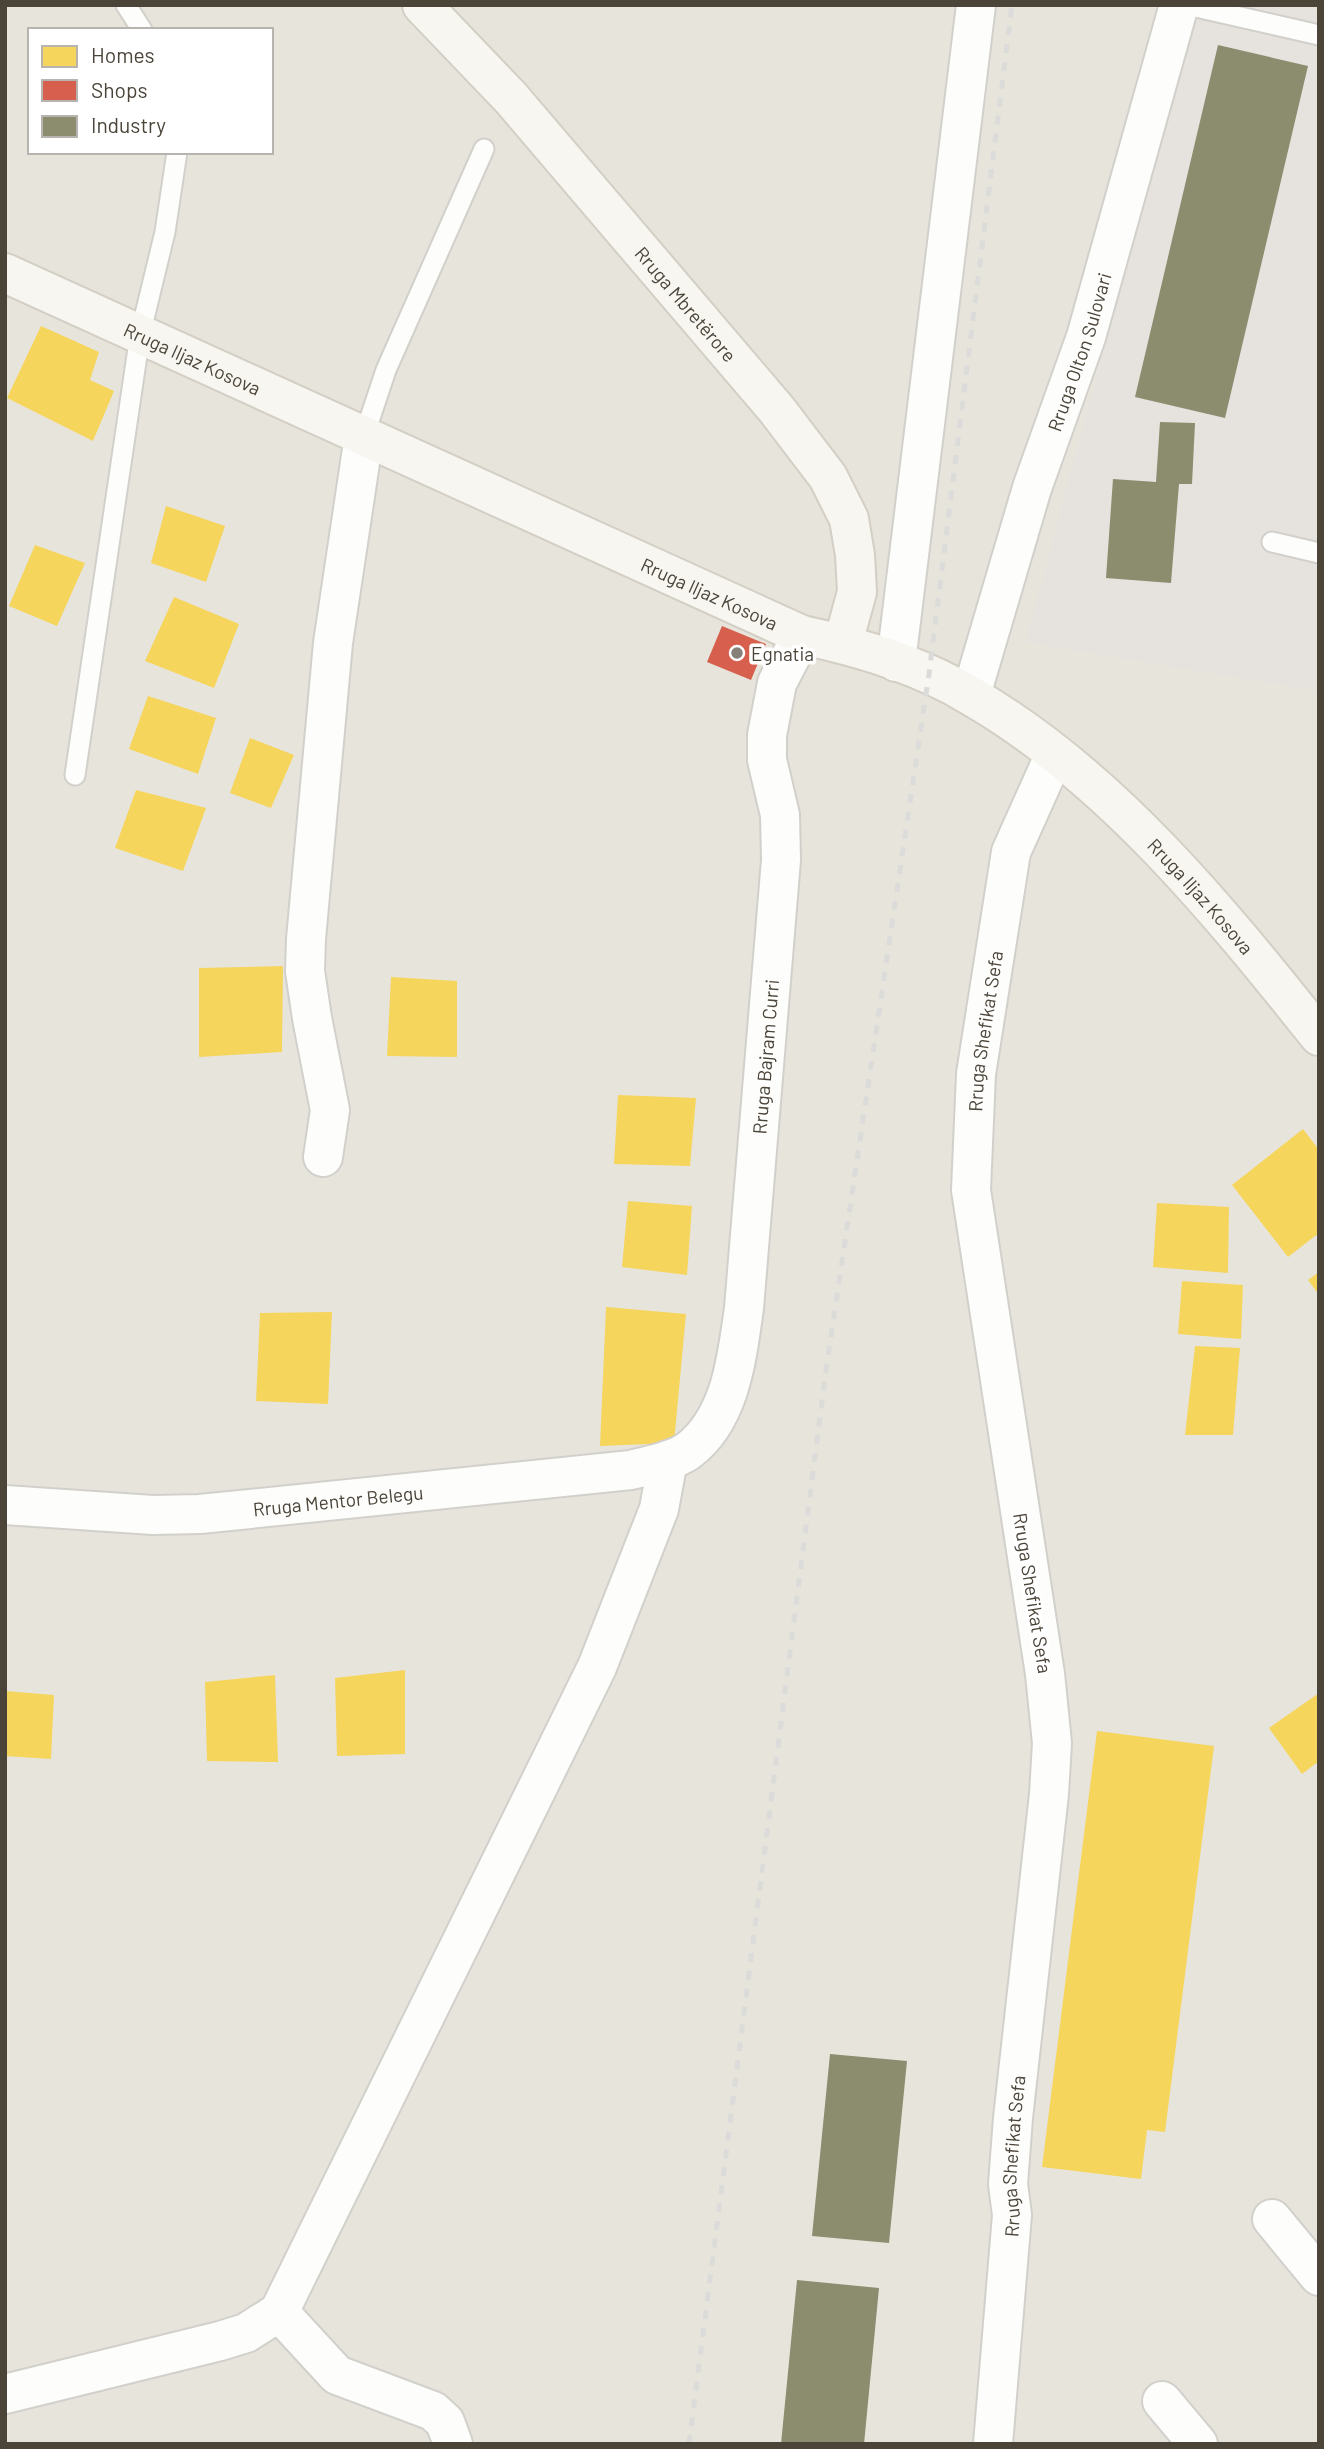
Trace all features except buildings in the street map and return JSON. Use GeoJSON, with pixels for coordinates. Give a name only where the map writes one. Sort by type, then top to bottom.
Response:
{"type":"FeatureCollection","features":[{"type":"Feature","properties":{"kind":"street","name":"Rruga Mbretërore"},"geometry":{"type":"LineString","coordinates":[[422,5],[511,98],[768,400],[828,477],[849,520],[855,555],[857,592],[843,643]]}},
{"type":"Feature","properties":{"kind":"street"},"geometry":{"type":"LineString","coordinates":[[896,662],[976,5]]}},
{"type":"Feature","properties":{"kind":"street","name":"Rruga Olton Sulovari"},"geometry":{"type":"LineString","coordinates":[[971,695],[1032,488],[1086,337],[1179,5]]}},
{"type":"Feature","properties":{"kind":"street","name":"Rruga Iljaz Kosova"},"geometry":{"type":"LineString","coordinates":[[5,273],[802,635],[843,643],[896,662],[971,695],[1055,754],[1146,836],[1245,943],[1319,1036]]}},
{"type":"Feature","properties":{"kind":"street"},"geometry":{"type":"LineString","coordinates":[[323,1157],[330,1110],[305,971],[306,939],[333,643],[364,436]]}},
{"type":"Feature","properties":{"kind":"street","name":"Rruga Bajram Curri"},"geometry":{"type":"LineString","coordinates":[[668,1460],[686,1452],[715,1421],[734,1371],[744,1308],[781,860],[780,815],[767,760],[768,735],[777,683],[802,635]]}},
{"type":"Feature","properties":{"kind":"street","name":"Rruga Shefikat Sefa"},"geometry":{"type":"LineString","coordinates":[[993,2444],[1012,2215],[1008,2184],[1013,2118],[1052,1743],[1045,1674],[971,1190],[972,1131],[976,1074],[1011,852],[1055,754]]}},
{"type":"Feature","properties":{"kind":"street"},"geometry":{"type":"LineString","coordinates":[[5,2394],[220,2341],[246,2333],[279,2312],[597,1667],[659,1510],[668,1460]]}},
{"type":"Feature","properties":{"kind":"street","name":"Rruga Mentor Belegu"},"geometry":{"type":"LineString","coordinates":[[5,1505],[153,1515],[244,1512],[631,1470],[668,1460]]}},
{"type":"Feature","properties":{"kind":"street"},"geometry":{"type":"LineString","coordinates":[[1272,2219],[1319,2276]]}},
{"type":"Feature","properties":{"kind":"street"},"geometry":{"type":"LineString","coordinates":[[279,2312],[337,2375],[433,2412],[451,2432],[453,2444]]}},
{"type":"Feature","properties":{"kind":"street"},"geometry":{"type":"LineString","coordinates":[[1162,2401],[1198,2444]]}},
{"type":"Feature","properties":{"kind":"lane"},"geometry":{"type":"LineString","coordinates":[[126,5],[141,28]]}},
{"type":"Feature","properties":{"kind":"lane"},"geometry":{"type":"LineString","coordinates":[[1187,5],[1319,35]]}},
{"type":"Feature","properties":{"kind":"lane"},"geometry":{"type":"LineString","coordinates":[[364,436],[386,370],[484,149]]}},
{"type":"Feature","properties":{"kind":"lane"},"geometry":{"type":"LineString","coordinates":[[75,775],[140,335],[165,232],[177,154]]}},
{"type":"Feature","properties":{"kind":"lane"},"geometry":{"type":"LineString","coordinates":[[1272,542],[1319,552]]}},
{"type":"Feature","properties":{"kind":"shaded area"},"geometry":{"type":"Polygon","coordinates":[[[5,5],[1319,5],[1319,2444],[5,2444],[5,5]]]}},
{"type":"Feature","properties":{"kind":"shaded area"},"geometry":{"type":"Polygon","coordinates":[[[1194,5],[1319,5],[1319,691],[1026,642],[1194,5]]]}},
{"type":"Feature","properties":{"kind":"railway"},"geometry":{"type":"LineString","coordinates":[[689,2444],[826,1370],[929,674],[1012,5]]}},
{"type":"Feature","properties":{"kind":"place","name":"Egnatia"},"geometry":{"type":"Point","coordinates":[737,653]}}]}
